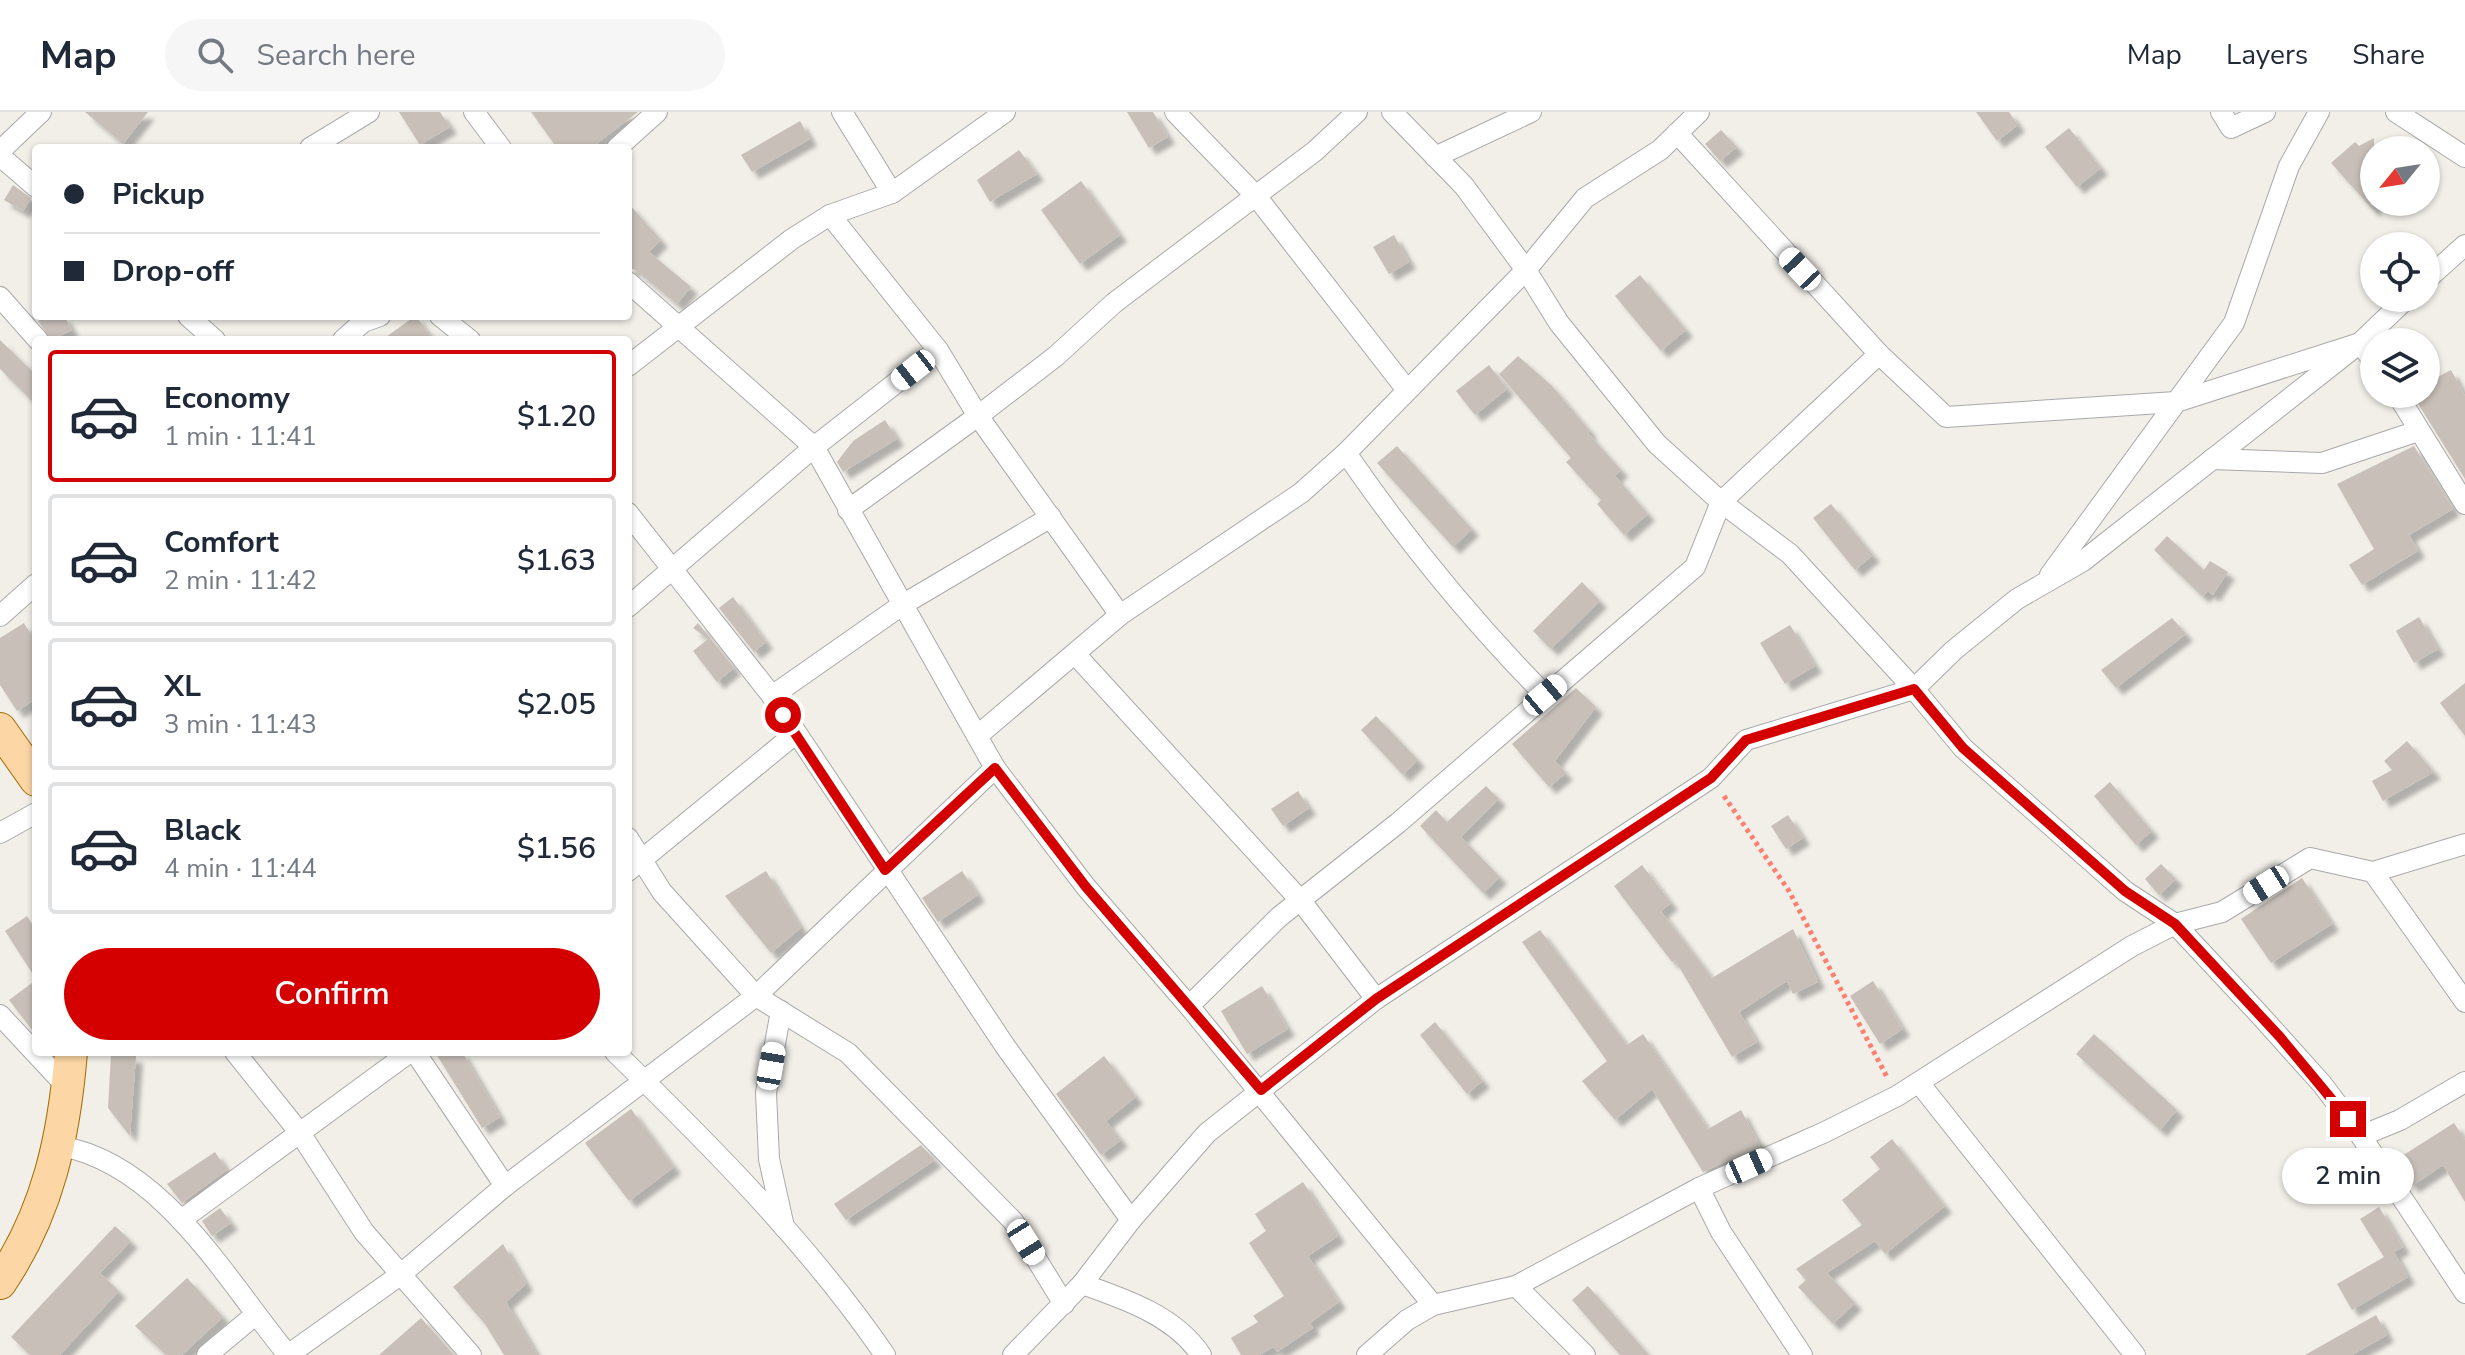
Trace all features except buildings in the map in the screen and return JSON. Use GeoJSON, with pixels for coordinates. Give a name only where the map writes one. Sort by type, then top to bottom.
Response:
{"type":"FeatureCollection","features":[{"type":"Feature","properties":{"kind":"main road"},"geometry":{"type":"LineString","coordinates":[[0,729],[32,773]]}},
{"type":"Feature","properties":{"kind":"main road"},"geometry":{"type":"LineString","coordinates":[[0,1283],[27,1244],[60,1146],[71,1056]]}},
{"type":"Feature","properties":{"kind":"street"},"geometry":{"type":"LineString","coordinates":[[32,183],[0,153],[41,112]]}},
{"type":"Feature","properties":{"kind":"street"},"geometry":{"type":"LineString","coordinates":[[317,144],[369,112]]}},
{"type":"Feature","properties":{"kind":"street"},"geometry":{"type":"LineString","coordinates":[[474,112],[498,144]]}},
{"type":"Feature","properties":{"kind":"street"},"geometry":{"type":"LineString","coordinates":[[621,144],[657,112]]}},
{"type":"Feature","properties":{"kind":"street"},"geometry":{"type":"LineString","coordinates":[[842,112],[892,193]]}},
{"type":"Feature","properties":{"kind":"street"},"geometry":{"type":"LineString","coordinates":[[632,363],[792,239],[830,215],[892,193],[1005,112]]}},
{"type":"Feature","properties":{"kind":"street"},"geometry":{"type":"LineString","coordinates":[[1175,112],[1256,196],[1407,390]]}},
{"type":"Feature","properties":{"kind":"street"},"geometry":{"type":"LineString","coordinates":[[848,510],[1056,356],[1114,303],[1315,151],[1357,112]]}},
{"type":"Feature","properties":{"kind":"street"},"geometry":{"type":"LineString","coordinates":[[1392,112],[1464,186],[1526,270],[1559,323],[1657,444],[1721,502],[1790,554],[1914,689],[1963,748],[2125,891],[2175,924],[2322,1084],[2361,1136],[2465,1293]]}},
{"type":"Feature","properties":{"kind":"street"},"geometry":{"type":"LineString","coordinates":[[1435,157],[1531,112]]}},
{"type":"Feature","properties":{"kind":"street"},"geometry":{"type":"LineString","coordinates":[[977,736],[1120,615],[1301,493],[1346,453],[1526,270],[1585,198],[1660,150],[1699,112]]}},
{"type":"Feature","properties":{"kind":"street"},"geometry":{"type":"LineString","coordinates":[[2221,112],[2231,128],[2265,112]]}},
{"type":"Feature","properties":{"kind":"street"},"geometry":{"type":"LineString","coordinates":[[2045,582],[2234,323],[2289,166],[2319,112]]}},
{"type":"Feature","properties":{"kind":"street"},"geometry":{"type":"LineString","coordinates":[[2396,112],[2465,157]]}},
{"type":"Feature","properties":{"kind":"street"},"geometry":{"type":"LineString","coordinates":[[1677,133],[1879,354],[1946,417],[2176,402],[2360,343]]}},
{"type":"Feature","properties":{"kind":"street"},"geometry":{"type":"LineString","coordinates":[[830,215],[938,350],[978,416],[1120,615]]}},
{"type":"Feature","properties":{"kind":"street"},"geometry":{"type":"LineString","coordinates":[[2440,267],[2465,245]]}},
{"type":"Feature","properties":{"kind":"street"},"geometry":{"type":"LineString","coordinates":[[632,286],[814,447],[995,768],[1086,887],[1261,1090],[1433,1305]]}},
{"type":"Feature","properties":{"kind":"street"},"geometry":{"type":"LineString","coordinates":[[0,297],[30,317],[37,336]]}},
{"type":"Feature","properties":{"kind":"street"},"geometry":{"type":"LineString","coordinates":[[2376,328],[2392,312]]}},
{"type":"Feature","properties":{"kind":"street"},"geometry":{"type":"LineString","coordinates":[[192,320],[210,336]]}},
{"type":"Feature","properties":{"kind":"street"},"geometry":{"type":"LineString","coordinates":[[347,336],[369,320]]}},
{"type":"Feature","properties":{"kind":"street"},"geometry":{"type":"LineString","coordinates":[[445,320],[465,336]]}},
{"type":"Feature","properties":{"kind":"street"},"geometry":{"type":"LineString","coordinates":[[1013,1355],[1082,1284],[1131,1220],[1207,1133],[1376,999],[1711,778],[1746,740],[1914,689],[1954,650],[2045,582],[2083,561],[2360,343]]}},
{"type":"Feature","properties":{"kind":"street"},"geometry":{"type":"LineString","coordinates":[[632,604],[814,447],[938,350]]}},
{"type":"Feature","properties":{"kind":"street"},"geometry":{"type":"LineString","coordinates":[[1189,1006],[1301,901],[1398,823],[1695,567],[1721,502],[1879,354]]}},
{"type":"Feature","properties":{"kind":"street"},"geometry":{"type":"LineString","coordinates":[[2405,408],[2465,504]]}},
{"type":"Feature","properties":{"kind":"street"},"geometry":{"type":"LineString","coordinates":[[2212,459],[2322,463],[2418,431]]}},
{"type":"Feature","properties":{"kind":"street"},"geometry":{"type":"LineString","coordinates":[[1346,453],[1401,533],[1479,628],[1545,695]]}},
{"type":"Feature","properties":{"kind":"street"},"geometry":{"type":"LineString","coordinates":[[772,696],[902,605],[1051,517]]}},
{"type":"Feature","properties":{"kind":"street"},"geometry":{"type":"LineString","coordinates":[[632,518],[772,696],[1005,1046],[1131,1220]]}},
{"type":"Feature","properties":{"kind":"street"},"geometry":{"type":"LineString","coordinates":[[0,616],[32,588]]}},
{"type":"Feature","properties":{"kind":"street"},"geometry":{"type":"LineString","coordinates":[[1075,654],[1301,901],[1376,999]]}},
{"type":"Feature","properties":{"kind":"street"},"geometry":{"type":"LineString","coordinates":[[795,734],[635,865],[756,996],[848,1053],[1013,1221],[1064,1304]]}},
{"type":"Feature","properties":{"kind":"street"},"geometry":{"type":"LineString","coordinates":[[60,1146],[88,1151],[113,1162],[139,1180],[181,1220],[288,1355],[400,1275],[505,1186],[756,996],[995,768]]}},
{"type":"Feature","properties":{"kind":"street"},"geometry":{"type":"LineString","coordinates":[[0,833],[32,815]]}},
{"type":"Feature","properties":{"kind":"street"},"geometry":{"type":"LineString","coordinates":[[1367,1355],[1407,1320],[1433,1305],[1516,1286],[1699,1188],[1825,1132],[1920,1084],[2055,993],[2132,946],[2175,924],[2222,912],[2310,858],[2373,872],[2465,844]]}},
{"type":"Feature","properties":{"kind":"street"},"geometry":{"type":"LineString","coordinates":[[2373,872],[2465,1002]]}},
{"type":"Feature","properties":{"kind":"street"},"geometry":{"type":"LineString","coordinates":[[781,1011],[766,1093],[769,1159],[784,1227]]}},
{"type":"Feature","properties":{"kind":"street"},"geometry":{"type":"LineString","coordinates":[[0,1015],[32,1049]]}},
{"type":"Feature","properties":{"kind":"street"},"geometry":{"type":"LineString","coordinates":[[38,1056],[68,1088]]}},
{"type":"Feature","properties":{"kind":"street"},"geometry":{"type":"LineString","coordinates":[[238,1056],[300,1133],[364,1232],[471,1355]]}},
{"type":"Feature","properties":{"kind":"street"},"geometry":{"type":"LineString","coordinates":[[181,1220],[407,1056]]}},
{"type":"Feature","properties":{"kind":"street"},"geometry":{"type":"LineString","coordinates":[[416,1056],[505,1186]]}},
{"type":"Feature","properties":{"kind":"street"},"geometry":{"type":"LineString","coordinates":[[619,1056],[784,1227],[844,1295],[885,1355]]}},
{"type":"Feature","properties":{"kind":"street"},"geometry":{"type":"LineString","coordinates":[[2361,1136],[2400,1120],[2465,1082]]}},
{"type":"Feature","properties":{"kind":"street"},"geometry":{"type":"LineString","coordinates":[[1920,1084],[2135,1355]]}},
{"type":"Feature","properties":{"kind":"street"},"geometry":{"type":"LineString","coordinates":[[1699,1188],[1721,1232],[1802,1355]]}},
{"type":"Feature","properties":{"kind":"street"},"geometry":{"type":"LineString","coordinates":[[1082,1284],[1138,1304],[1193,1342],[1201,1355]]}},
{"type":"Feature","properties":{"kind":"street"},"geometry":{"type":"LineString","coordinates":[[1516,1286],[1585,1355]]}},
{"type":"Feature","properties":{"kind":"street"},"geometry":{"type":"LineString","coordinates":[[207,1355],[255,1315]]}},
{"type":"Feature","properties":{"kind":"path"},"geometry":{"type":"LineString","coordinates":[[1711,778],[1789,891],[1897,1096]]}},
{"type":"Feature","properties":{"kind":"route"},"geometry":{"type":"LineString","coordinates":[[783,715],[885,870],[995,768],[1086,887],[1261,1090],[1376,999],[1711,778],[1746,740],[1914,689],[1963,748],[2125,891],[2175,924],[2322,1084],[2348,1119]]}}]}
